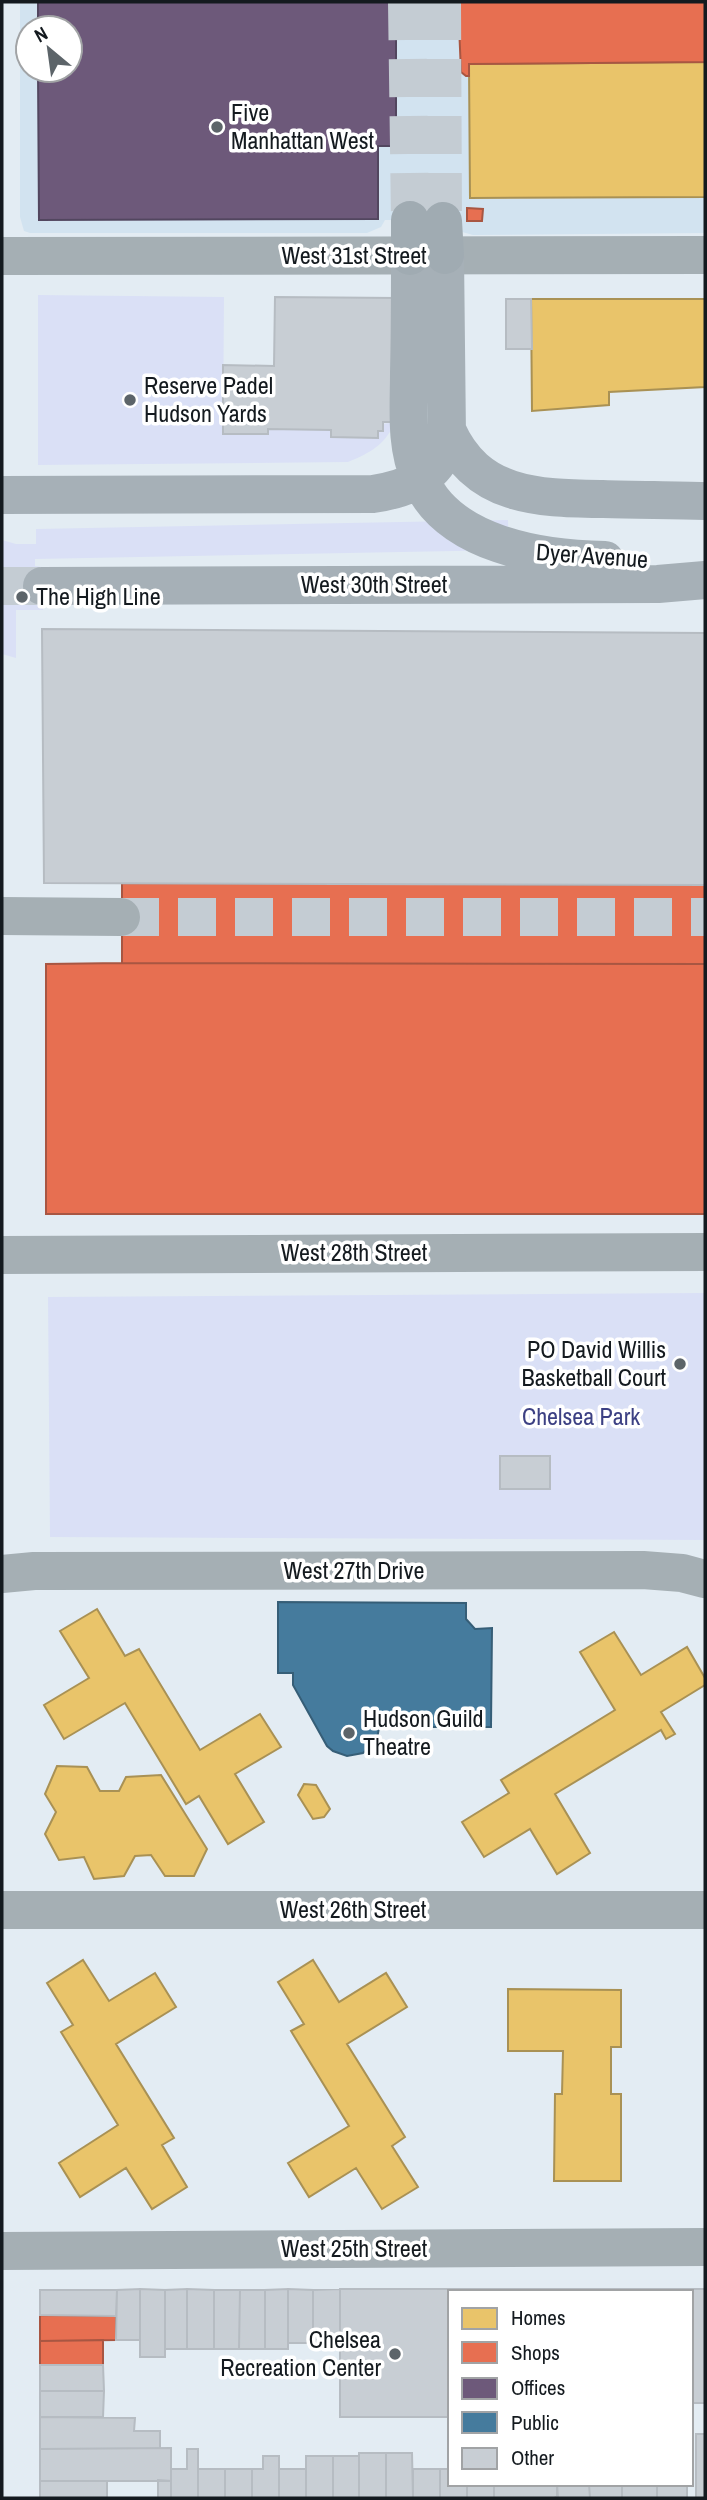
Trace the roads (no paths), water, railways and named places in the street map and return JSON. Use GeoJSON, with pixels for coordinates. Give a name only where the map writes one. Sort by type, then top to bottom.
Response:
{"type":"FeatureCollection","features":[{"type":"Feature","properties":{"kind":"main road"},"geometry":{"type":"LineString","coordinates":[[2,495],[373,494],[402,488],[420,480],[441,454],[446,443],[447,430],[427,238]]}},
{"type":"Feature","properties":{"kind":"main road","name":"Dyer Avenue"},"geometry":{"type":"LineString","coordinates":[[427,238],[409,437],[420,480],[428,495],[444,513],[469,529],[511,549],[564,559],[660,561],[705,566]]}},
{"type":"Feature","properties":{"kind":"main road"},"geometry":{"type":"LineString","coordinates":[[447,430],[458,451],[471,465],[494,482],[518,493],[558,498],[705,501]]}},
{"type":"Feature","properties":{"kind":"main road","name":"West 30th Street"},"geometry":{"type":"LineString","coordinates":[[42,586],[658,584],[705,580]]}},
{"type":"Feature","properties":{"kind":"street","name":"West 31st Street"},"geometry":{"type":"LineString","coordinates":[[2,256],[427,238],[705,255]]}},
{"type":"Feature","properties":{"kind":"street"},"geometry":{"type":"LineString","coordinates":[[2,916],[121,917]]}},
{"type":"Feature","properties":{"kind":"street","name":"West 28th Street"},"geometry":{"type":"LineString","coordinates":[[2,1255],[705,1252]]}},
{"type":"Feature","properties":{"kind":"street","name":"West 27th Drive"},"geometry":{"type":"LineString","coordinates":[[2,1574],[34,1571],[643,1570],[682,1573],[705,1579]]}},
{"type":"Feature","properties":{"kind":"street","name":"West 26th Street"},"geometry":{"type":"LineString","coordinates":[[2,1910],[705,1910]]}},
{"type":"Feature","properties":{"kind":"street","name":"West 25th Street"},"geometry":{"type":"LineString","coordinates":[[2,2251],[705,2247]]}},
{"type":"Feature","properties":{"kind":"tunnel"},"geometry":{"type":"LineString","coordinates":[[407,2],[410,220]]}},
{"type":"Feature","properties":{"kind":"tunnel"},"geometry":{"type":"LineString","coordinates":[[442,2],[443,221]]}},
{"type":"Feature","properties":{"kind":"tunnel"},"geometry":{"type":"LineString","coordinates":[[2,586],[42,586]]}},
{"type":"Feature","properties":{"kind":"tunnel"},"geometry":{"type":"LineString","coordinates":[[121,917],[705,917]]}},
{"type":"Feature","properties":{"kind":"place","name":"Five Manhattan West"},"geometry":{"type":"Point","coordinates":[217,127]}},
{"type":"Feature","properties":{"kind":"place","name":"Reserve Padel Hudson Yards"},"geometry":{"type":"Point","coordinates":[130,400]}},
{"type":"Feature","properties":{"kind":"place","name":"The High Line"},"geometry":{"type":"Point","coordinates":[22,597]}},
{"type":"Feature","properties":{"kind":"place","name":"PO David Willis Basketball Court"},"geometry":{"type":"Point","coordinates":[680,1364]}},
{"type":"Feature","properties":{"kind":"place","name":"Hudson Guild Theatre"},"geometry":{"type":"Point","coordinates":[349,1733]}},
{"type":"Feature","properties":{"kind":"place","name":"Chelsea Recreation Center"},"geometry":{"type":"Point","coordinates":[395,2354]}},
{"type":"Feature","properties":{"kind":"park label","name":"Chelsea Park"},"geometry":{"type":"Point","coordinates":[581,1417]}}]}
